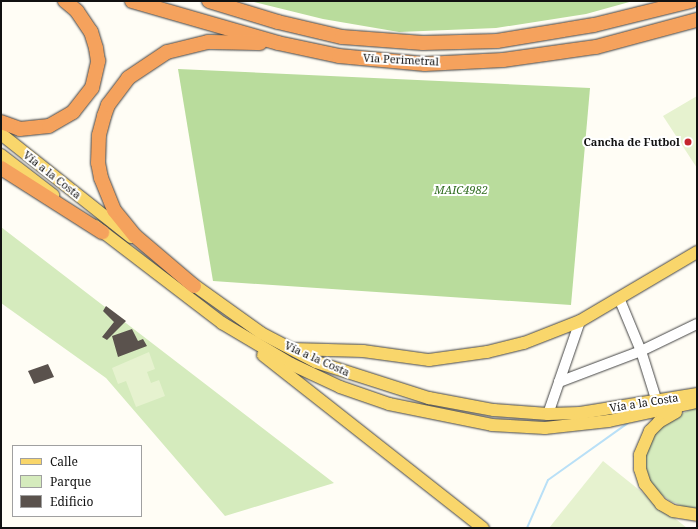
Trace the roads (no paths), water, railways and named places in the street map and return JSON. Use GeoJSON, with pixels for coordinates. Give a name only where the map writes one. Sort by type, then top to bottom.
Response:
{"type":"FeatureCollection","features":[{"type":"Feature","properties":{"kind":"highway"},"geometry":{"type":"LineString","coordinates":[[1,122],[20,129],[49,126],[73,112],[92,88],[98,61],[96,48],[91,32],[77,11],[65,1]]}},
{"type":"Feature","properties":{"kind":"highway","name":"Vía Perimetral"},"geometry":{"type":"LineString","coordinates":[[132,1],[278,43],[339,56],[440,63],[502,60],[596,47],[697,20]]}},
{"type":"Feature","properties":{"kind":"highway","name":"Vía Perimetral"},"geometry":{"type":"LineString","coordinates":[[208,1],[278,22],[342,37],[423,43],[497,41],[579,28],[691,1]]}},
{"type":"Feature","properties":{"kind":"highway"},"geometry":{"type":"LineString","coordinates":[[194,286],[135,236],[114,210],[101,178],[98,163],[99,135],[104,116],[108,105],[128,78],[167,52],[208,42],[278,43]]}},
{"type":"Feature","properties":{"kind":"highway"},"geometry":{"type":"LineString","coordinates":[[1,168],[102,232]]}},
{"type":"Feature","properties":{"kind":"main road","name":"Vía a la Costa"},"geometry":{"type":"LineString","coordinates":[[1,134],[233,315],[290,349],[343,372],[429,398],[494,410],[548,414],[580,413],[657,402],[697,394]]}},
{"type":"Feature","properties":{"kind":"main road","name":"Vía a la Costa"},"geometry":{"type":"LineString","coordinates":[[1,155],[222,323],[291,364],[340,387],[432,415],[492,425],[545,428],[577,426],[697,402]]}},
{"type":"Feature","properties":{"kind":"main road"},"geometry":{"type":"LineString","coordinates":[[290,349],[325,349],[429,360],[448,359],[524,343],[580,321],[697,252]]}},
{"type":"Feature","properties":{"kind":"main road"},"geometry":{"type":"LineString","coordinates":[[222,323],[483,528]]}},
{"type":"Feature","properties":{"kind":"main road"},"geometry":{"type":"LineString","coordinates":[[697,402],[659,422],[650,431],[640,454],[640,469],[651,494],[673,511],[697,515]]}},
{"type":"Feature","properties":{"kind":"street"},"geometry":{"type":"LineString","coordinates":[[619,298],[641,351],[657,402]]}},
{"type":"Feature","properties":{"kind":"street"},"geometry":{"type":"LineString","coordinates":[[548,414],[580,321]]}},
{"type":"Feature","properties":{"kind":"street"},"geometry":{"type":"LineString","coordinates":[[559,382],[641,351],[697,324]]}},
{"type":"Feature","properties":{"kind":"waterway"},"geometry":{"type":"LineString","coordinates":[[527,528],[548,480],[628,423]]}},
{"type":"Feature","properties":{"kind":"place","name":"Cancha de Futbol"},"geometry":{"type":"Point","coordinates":[688,142]}},
{"type":"Feature","properties":{"kind":"park label","name":"MAIC4982"},"geometry":{"type":"Point","coordinates":[461,190]}}]}
